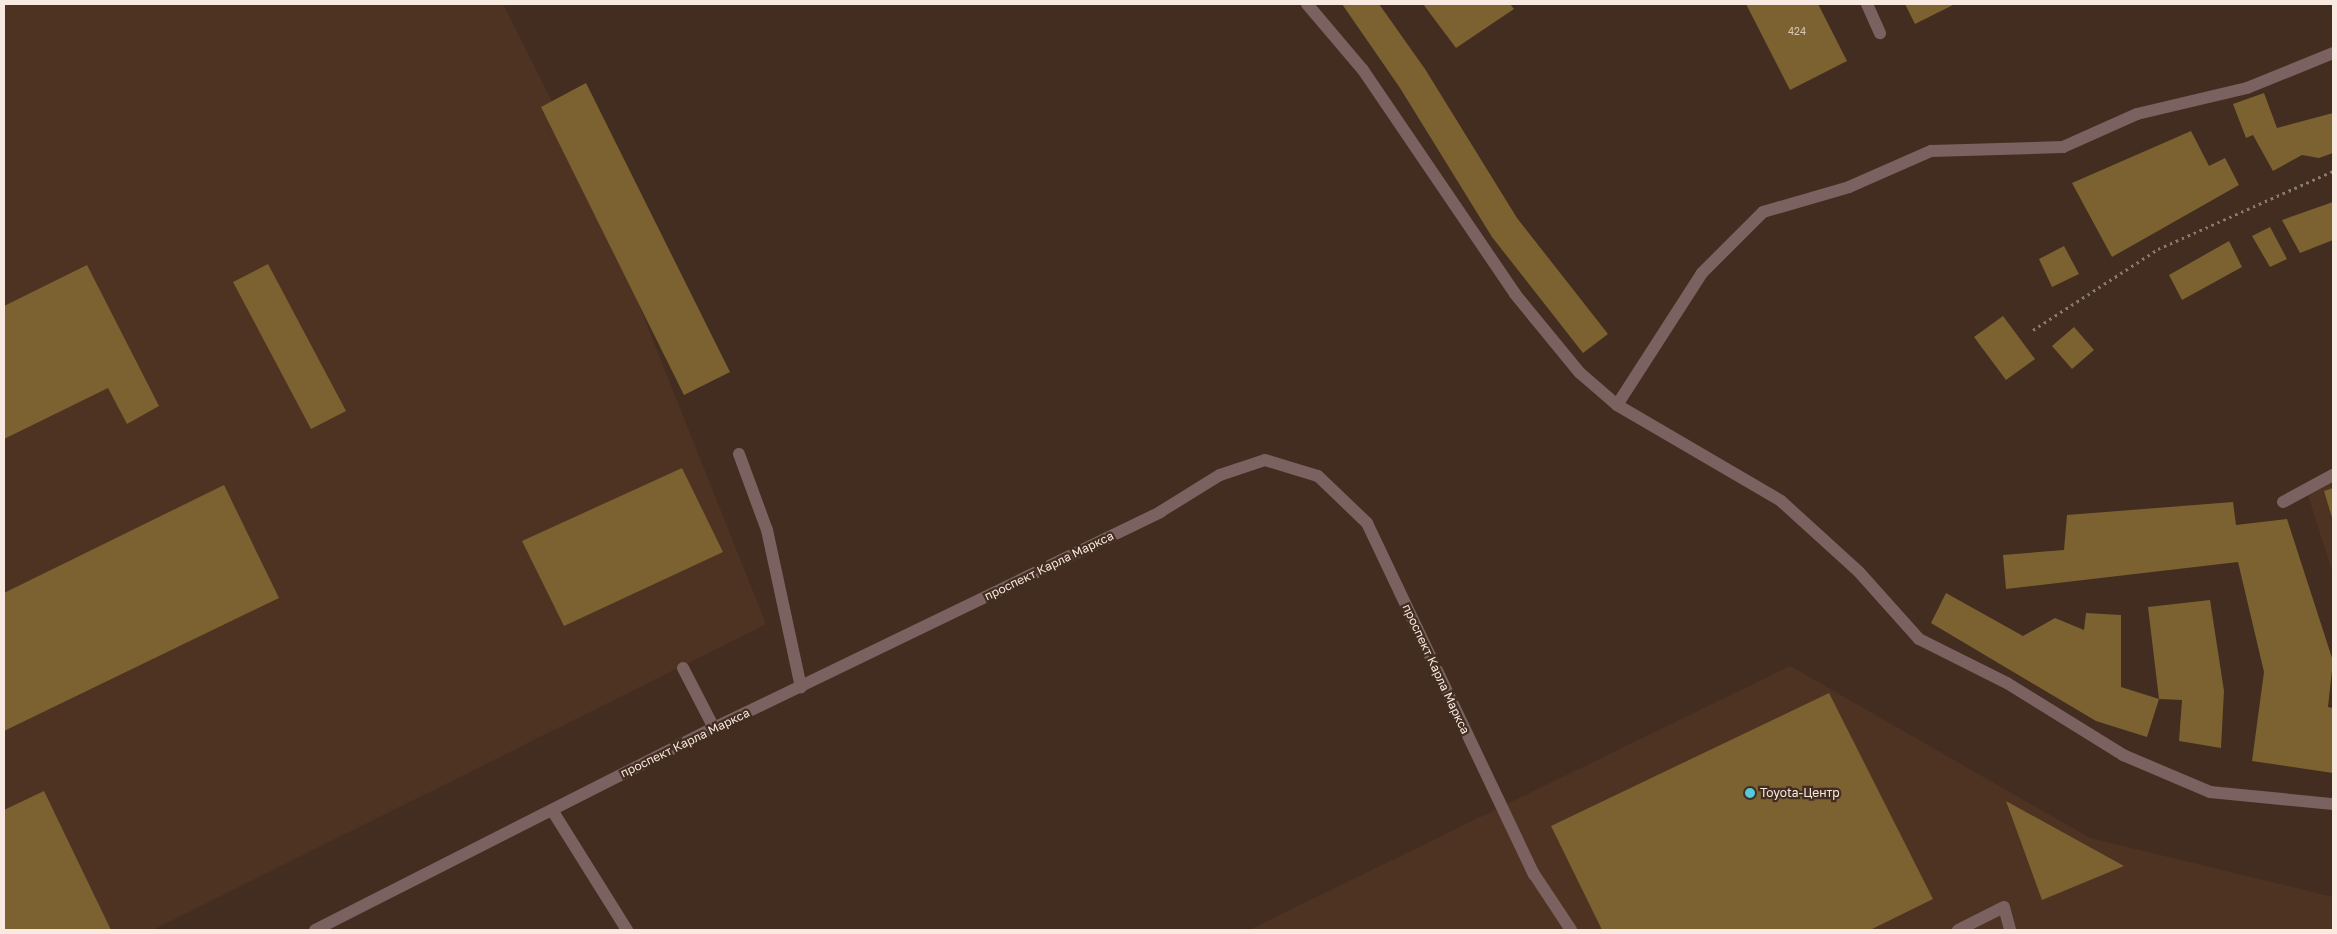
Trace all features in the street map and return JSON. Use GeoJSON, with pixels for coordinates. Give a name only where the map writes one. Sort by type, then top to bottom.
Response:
{"type":"FeatureCollection","features":[{"type":"Feature","properties":{"kind":"street"},"geometry":{"type":"LineString","coordinates":[[1308,4],[1363,70],[1515,294],[1580,373],[1616,405],[1781,501],[1859,572],[1919,639],[2007,683],[2123,755],[2210,792],[2333,804]]}},
{"type":"Feature","properties":{"kind":"street"},"geometry":{"type":"LineString","coordinates":[[1867,4],[1880,33]]}},
{"type":"Feature","properties":{"kind":"street"},"geometry":{"type":"LineString","coordinates":[[1616,405],[1702,273],[1763,212],[1849,187],[1931,151],[2063,147],[2137,114],[2247,88],[2333,53]]}},
{"type":"Feature","properties":{"kind":"street"},"geometry":{"type":"LineString","coordinates":[[738,454],[767,530],[801,687]]}},
{"type":"Feature","properties":{"kind":"street","name":"проспект Карла Маркса"},"geometry":{"type":"LineString","coordinates":[[315,930],[714,728],[1160,512],[1220,475],[1265,460],[1318,476],[1367,523],[1534,874],[1572,930]]}},
{"type":"Feature","properties":{"kind":"street"},"geometry":{"type":"LineString","coordinates":[[2283,502],[2333,475]]}},
{"type":"Feature","properties":{"kind":"street"},"geometry":{"type":"LineString","coordinates":[[683,668],[714,728]]}},
{"type":"Feature","properties":{"kind":"street"},"geometry":{"type":"LineString","coordinates":[[552,810],[627,930]]}},
{"type":"Feature","properties":{"kind":"street"},"geometry":{"type":"LineString","coordinates":[[1958,930],[2004,907],[2010,930]]}},
{"type":"Feature","properties":{"kind":"path"},"geometry":{"type":"LineString","coordinates":[[2033,330],[2158,249],[2333,171]]}},
{"type":"Feature","properties":{"kind":"shaded area"},"geometry":{"type":"Polygon","coordinates":[[[4,4],[503,4],[580,157],[766,624],[153,930],[4,930],[4,4]]]}},
{"type":"Feature","properties":{"kind":"shaded area"},"geometry":{"type":"Polygon","coordinates":[[[2333,480],[2333,574],[2306,489],[2333,480]]]}},
{"type":"Feature","properties":{"kind":"shaded area"},"geometry":{"type":"Polygon","coordinates":[[[1790,666],[2090,838],[2333,897],[2333,930],[1249,930],[1790,666]]]}},
{"type":"Feature","properties":{"kind":"building"},"geometry":{"type":"Polygon","coordinates":[[[1342,4],[1379,4],[1425,69],[1517,218],[1608,334],[1583,353],[1492,237],[1400,88],[1342,4]]]}},
{"type":"Feature","properties":{"kind":"building"},"geometry":{"type":"Polygon","coordinates":[[[1423,4],[1510,4],[1514,9],[1456,48],[1423,4]]]}},
{"type":"Feature","properties":{"kind":"building"},"geometry":{"type":"Polygon","coordinates":[[[1746,4],[1818,4],[1847,61],[1790,90],[1746,4]]]}},
{"type":"Feature","properties":{"kind":"building"},"geometry":{"type":"Polygon","coordinates":[[[1905,4],[1955,4],[1915,24],[1905,4]]]}},
{"type":"Feature","properties":{"kind":"building"},"geometry":{"type":"Polygon","coordinates":[[[586,83],[730,372],[684,395],[541,107],[586,83]]]}},
{"type":"Feature","properties":{"kind":"building"},"geometry":{"type":"Polygon","coordinates":[[[2264,93],[2277,128],[2333,113],[2333,153],[2319,158],[2302,155],[2273,171],[2253,135],[2246,138],[2233,104],[2264,93]]]}},
{"type":"Feature","properties":{"kind":"building"},"geometry":{"type":"Polygon","coordinates":[[[2191,131],[2209,166],[2225,158],[2239,185],[2112,257],[2072,183],[2191,131]]]}},
{"type":"Feature","properties":{"kind":"building"},"geometry":{"type":"Polygon","coordinates":[[[2333,202],[2333,240],[2300,253],[2282,220],[2333,202]]]}},
{"type":"Feature","properties":{"kind":"building"},"geometry":{"type":"Polygon","coordinates":[[[2270,227],[2287,259],[2270,267],[2252,236],[2270,227]]]}},
{"type":"Feature","properties":{"kind":"building"},"geometry":{"type":"Polygon","coordinates":[[[2229,241],[2242,267],[2182,300],[2169,275],[2229,241]]]}},
{"type":"Feature","properties":{"kind":"building"},"geometry":{"type":"Polygon","coordinates":[[[2064,246],[2079,274],[2052,287],[2039,259],[2064,246]]]}},
{"type":"Feature","properties":{"kind":"building"},"geometry":{"type":"Polygon","coordinates":[[[268,264],[346,411],[311,429],[233,282],[268,264]]]}},
{"type":"Feature","properties":{"kind":"building"},"geometry":{"type":"Polygon","coordinates":[[[87,265],[159,406],[127,424],[108,388],[4,439],[4,306],[87,265]]]}},
{"type":"Feature","properties":{"kind":"building"},"geometry":{"type":"Polygon","coordinates":[[[2003,316],[2035,359],[2006,380],[1974,337],[2003,316]]]}},
{"type":"Feature","properties":{"kind":"building"},"geometry":{"type":"Polygon","coordinates":[[[2074,327],[2094,350],[2072,369],[2052,346],[2074,327]]]}},
{"type":"Feature","properties":{"kind":"building"},"geometry":{"type":"Polygon","coordinates":[[[682,468],[723,552],[564,626],[522,541],[682,468]]]}},
{"type":"Feature","properties":{"kind":"building"},"geometry":{"type":"Polygon","coordinates":[[[224,485],[279,598],[4,731],[4,593],[224,485]]]}},
{"type":"Feature","properties":{"kind":"building"},"geometry":{"type":"Polygon","coordinates":[[[2333,488],[2333,521],[2324,491],[2333,488]]]}},
{"type":"Feature","properties":{"kind":"building"},"geometry":{"type":"Polygon","coordinates":[[[2233,502],[2236,525],[2287,519],[2333,661],[2328,707],[2333,708],[2333,773],[2252,761],[2264,672],[2238,562],[2006,589],[2003,555],[2064,550],[2067,515],[2233,502]]]}},
{"type":"Feature","properties":{"kind":"building"},"geometry":{"type":"Polygon","coordinates":[[[1946,593],[2023,636],[2055,618],[2084,630],[2086,613],[2121,615],[2121,687],[2159,699],[2147,737],[2096,721],[1931,623],[1946,593]]]}},
{"type":"Feature","properties":{"kind":"building"},"geometry":{"type":"Polygon","coordinates":[[[2210,600],[2224,691],[2221,748],[2179,741],[2182,700],[2159,699],[2148,607],[2210,600]]]}},
{"type":"Feature","properties":{"kind":"building","name":"Toyota-Центр"},"geometry":{"type":"Polygon","coordinates":[[[1829,693],[1933,899],[1870,930],[1602,930],[1551,826],[1829,693]]]}},
{"type":"Feature","properties":{"kind":"building"},"geometry":{"type":"Polygon","coordinates":[[[44,791],[111,930],[4,930],[4,810],[44,791]]]}},
{"type":"Feature","properties":{"kind":"building"},"geometry":{"type":"Polygon","coordinates":[[[2006,801],[2124,866],[2042,900],[2006,801]]]}},
{"type":"Feature","properties":{"kind":"place","name":"Toyota-Центр"},"geometry":{"type":"Point","coordinates":[1750,793]}}]}
